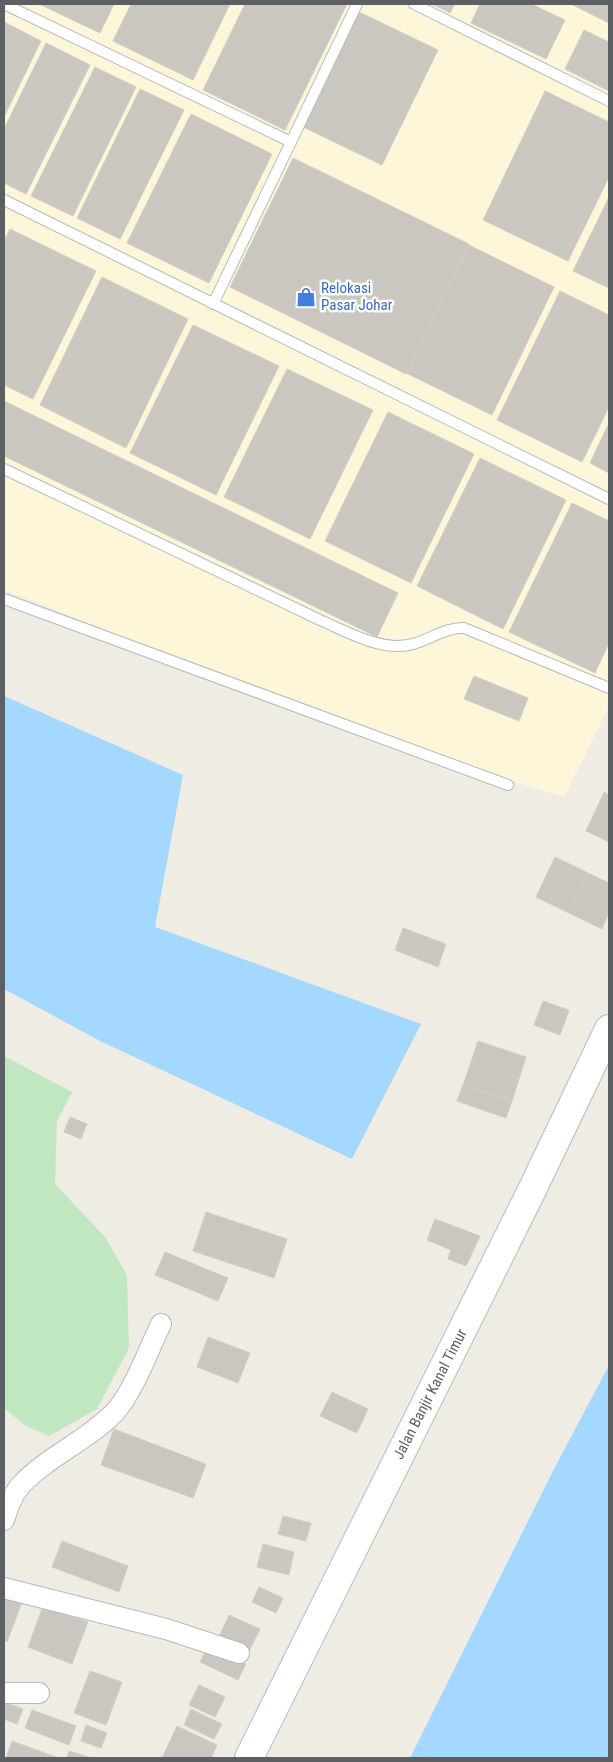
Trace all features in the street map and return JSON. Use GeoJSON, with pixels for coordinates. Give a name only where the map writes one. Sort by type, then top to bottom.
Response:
{"type":"FeatureCollection","features":[{"type":"Feature","properties":{"kind":"street","name":"Jalan Banjir Kanal Timur"},"geometry":{"type":"LineString","coordinates":[[248,1758],[532,1190],[609,1029]]}},
{"type":"Feature","properties":{"kind":"street"},"geometry":{"type":"LineString","coordinates":[[4,1520],[8,1507],[20,1486],[49,1460],[106,1420],[124,1401],[161,1324]]}},
{"type":"Feature","properties":{"kind":"street"},"geometry":{"type":"LineString","coordinates":[[4,1588],[166,1629],[239,1653]]}},
{"type":"Feature","properties":{"kind":"street"},"geometry":{"type":"LineString","coordinates":[[4,1693],[39,1694]]}},
{"type":"Feature","properties":{"kind":"lane"},"geometry":{"type":"LineString","coordinates":[[214,304],[357,4]]}},
{"type":"Feature","properties":{"kind":"lane"},"geometry":{"type":"LineString","coordinates":[[414,4],[609,101]]}},
{"type":"Feature","properties":{"kind":"lane"},"geometry":{"type":"LineString","coordinates":[[4,5],[291,142]]}},
{"type":"Feature","properties":{"kind":"lane"},"geometry":{"type":"LineString","coordinates":[[4,200],[609,499]]}},
{"type":"Feature","properties":{"kind":"lane"},"geometry":{"type":"LineString","coordinates":[[4,469],[320,620],[369,641],[409,645],[454,628],[464,628],[609,688]]}},
{"type":"Feature","properties":{"kind":"lane"},"geometry":{"type":"LineString","coordinates":[[4,599],[508,785]]}},
{"type":"Feature","properties":{"kind":"shaded area","name":"Relokasi Pasar Johar"},"geometry":{"type":"Polygon","coordinates":[[[4,4],[609,4],[609,706],[564,797],[383,742],[4,590],[4,4]]]}},
{"type":"Feature","properties":{"kind":"green space"},"geometry":{"type":"Polygon","coordinates":[[[4,1056],[72,1092],[57,1121],[55,1184],[105,1237],[127,1275],[129,1348],[97,1409],[49,1436],[26,1426],[4,1408],[4,1056]]]}},
{"type":"Feature","properties":{"kind":"water"},"geometry":{"type":"Polygon","coordinates":[[[4,696],[183,775],[155,927],[421,1024],[352,1159],[100,1041],[4,989],[4,696]]]}},
{"type":"Feature","properties":{"kind":"water"},"geometry":{"type":"Polygon","coordinates":[[[609,1365],[609,1758],[410,1758],[554,1469],[609,1365]]]}},
{"type":"Feature","properties":{"kind":"building"},"geometry":{"type":"Polygon","coordinates":[[[39,4],[114,4],[100,33],[39,4]]]}},
{"type":"Feature","properties":{"kind":"building"},"geometry":{"type":"Polygon","coordinates":[[[131,4],[230,4],[193,80],[113,41],[131,4]]]}},
{"type":"Feature","properties":{"kind":"building"},"geometry":{"type":"Polygon","coordinates":[[[245,4],[347,4],[285,130],[203,90],[245,4]]]}},
{"type":"Feature","properties":{"kind":"building"},"geometry":{"type":"Polygon","coordinates":[[[432,4],[455,4],[450,13],[432,4]]]}},
{"type":"Feature","properties":{"kind":"building"},"geometry":{"type":"Polygon","coordinates":[[[480,4],[531,4],[565,20],[546,59],[471,23],[480,4]]]}},
{"type":"Feature","properties":{"kind":"building"},"geometry":{"type":"Polygon","coordinates":[[[571,4],[609,4],[609,23],[571,4]]]}},
{"type":"Feature","properties":{"kind":"building"},"geometry":{"type":"Polygon","coordinates":[[[357,11],[438,50],[382,165],[301,126],[357,11]]]}},
{"type":"Feature","properties":{"kind":"building"},"geometry":{"type":"Polygon","coordinates":[[[4,22],[41,41],[4,117],[4,22]]]}},
{"type":"Feature","properties":{"kind":"building"},"geometry":{"type":"Polygon","coordinates":[[[584,30],[609,42],[609,91],[565,69],[584,30]]]}},
{"type":"Feature","properties":{"kind":"building"},"geometry":{"type":"Polygon","coordinates":[[[46,43],[90,65],[26,194],[4,183],[4,129],[46,43]]]}},
{"type":"Feature","properties":{"kind":"building"},"geometry":{"type":"Polygon","coordinates":[[[95,67],[136,87],[73,216],[31,196],[95,67]]]}},
{"type":"Feature","properties":{"kind":"building"},"geometry":{"type":"Polygon","coordinates":[[[140,89],[184,110],[120,239],[77,218],[140,89]]]}},
{"type":"Feature","properties":{"kind":"building"},"geometry":{"type":"Polygon","coordinates":[[[545,91],[609,122],[609,177],[568,261],[483,220],[545,91]]]}},
{"type":"Feature","properties":{"kind":"building"},"geometry":{"type":"Polygon","coordinates":[[[191,114],[272,154],[209,283],[127,243],[191,114]]]}},
{"type":"Feature","properties":{"kind":"building"},"geometry":{"type":"Polygon","coordinates":[[[293,158],[469,244],[406,374],[230,287],[293,158]]]}},
{"type":"Feature","properties":{"kind":"building"},"geometry":{"type":"Polygon","coordinates":[[[609,197],[609,288],[573,271],[609,197]]]}},
{"type":"Feature","properties":{"kind":"building"},"geometry":{"type":"Polygon","coordinates":[[[10,229],[96,271],[33,399],[4,385],[4,241],[10,229]]]}},
{"type":"Feature","properties":{"kind":"building"},"geometry":{"type":"Polygon","coordinates":[[[469,245],[554,287],[492,415],[406,373],[469,245]]]}},
{"type":"Feature","properties":{"kind":"building"},"geometry":{"type":"Polygon","coordinates":[[[102,277],[188,319],[126,448],[40,405],[102,277]]]}},
{"type":"Feature","properties":{"kind":"building"},"geometry":{"type":"Polygon","coordinates":[[[560,291],[609,315],[609,407],[582,462],[497,420],[560,291]]]}},
{"type":"Feature","properties":{"kind":"building"},"geometry":{"type":"Polygon","coordinates":[[[193,325],[279,366],[216,495],[130,453],[193,325]]]}},
{"type":"Feature","properties":{"kind":"building"},"geometry":{"type":"Polygon","coordinates":[[[287,369],[373,410],[310,539],[224,497],[287,369]]]}},
{"type":"Feature","properties":{"kind":"building"},"geometry":{"type":"Polygon","coordinates":[[[4,401],[398,593],[377,637],[4,456],[4,401]]]}},
{"type":"Feature","properties":{"kind":"building"},"geometry":{"type":"Polygon","coordinates":[[[388,412],[474,454],[411,583],[325,541],[388,412]]]}},
{"type":"Feature","properties":{"kind":"building"},"geometry":{"type":"Polygon","coordinates":[[[609,423],[609,473],[590,463],[609,423]]]}},
{"type":"Feature","properties":{"kind":"building"},"geometry":{"type":"Polygon","coordinates":[[[480,458],[566,500],[503,629],[417,586],[480,458]]]}},
{"type":"Feature","properties":{"kind":"building"},"geometry":{"type":"Polygon","coordinates":[[[572,503],[609,521],[609,643],[595,673],[509,632],[572,503]]]}},
{"type":"Feature","properties":{"kind":"building"},"geometry":{"type":"Polygon","coordinates":[[[474,676],[528,698],[519,721],[464,699],[474,676]]]}},
{"type":"Feature","properties":{"kind":"building"},"geometry":{"type":"Polygon","coordinates":[[[604,792],[609,795],[609,816],[596,810],[604,792]]]}},
{"type":"Feature","properties":{"kind":"building"},"geometry":{"type":"Polygon","coordinates":[[[596,810],[609,816],[609,842],[586,831],[596,810]]]}},
{"type":"Feature","properties":{"kind":"building"},"geometry":{"type":"Polygon","coordinates":[[[555,857],[588,873],[569,913],[536,897],[555,857]]]}},
{"type":"Feature","properties":{"kind":"building"},"geometry":{"type":"Polygon","coordinates":[[[588,873],[609,883],[609,912],[602,929],[569,913],[588,873]]]}},
{"type":"Feature","properties":{"kind":"building"},"geometry":{"type":"Polygon","coordinates":[[[403,928],[446,944],[438,967],[395,950],[403,928]]]}},
{"type":"Feature","properties":{"kind":"building"},"geometry":{"type":"Polygon","coordinates":[[[543,1001],[569,1010],[560,1035],[534,1025],[543,1001]]]}},
{"type":"Feature","properties":{"kind":"building"},"geometry":{"type":"Polygon","coordinates":[[[478,1041],[526,1057],[519,1079],[471,1062],[478,1041]]]}},
{"type":"Feature","properties":{"kind":"building"},"geometry":{"type":"Polygon","coordinates":[[[471,1062],[519,1079],[512,1101],[463,1085],[471,1062]]]}},
{"type":"Feature","properties":{"kind":"building"},"geometry":{"type":"Polygon","coordinates":[[[463,1085],[512,1101],[506,1118],[457,1101],[463,1085]]]}},
{"type":"Feature","properties":{"kind":"building"},"geometry":{"type":"Polygon","coordinates":[[[70,1117],[87,1124],[81,1139],[64,1132],[70,1117]]]}},
{"type":"Feature","properties":{"kind":"building"},"geometry":{"type":"Polygon","coordinates":[[[206,1212],[287,1239],[274,1278],[193,1251],[206,1212]]]}},
{"type":"Feature","properties":{"kind":"building"},"geometry":{"type":"Polygon","coordinates":[[[435,1219],[480,1236],[466,1266],[448,1259],[451,1250],[427,1240],[435,1219]]]}},
{"type":"Feature","properties":{"kind":"building"},"geometry":{"type":"Polygon","coordinates":[[[165,1252],[228,1278],[218,1301],[155,1275],[165,1252]]]}},
{"type":"Feature","properties":{"kind":"building"},"geometry":{"type":"Polygon","coordinates":[[[208,1337],[250,1353],[238,1383],[197,1367],[208,1337]]]}},
{"type":"Feature","properties":{"kind":"building"},"geometry":{"type":"Polygon","coordinates":[[[332,1392],[368,1409],[357,1433],[320,1416],[332,1392]]]}},
{"type":"Feature","properties":{"kind":"building"},"geometry":{"type":"Polygon","coordinates":[[[114,1429],[206,1464],[193,1498],[101,1465],[114,1429]]]}},
{"type":"Feature","properties":{"kind":"building"},"geometry":{"type":"Polygon","coordinates":[[[283,1516],[311,1523],[306,1541],[278,1534],[283,1516]]]}},
{"type":"Feature","properties":{"kind":"building"},"geometry":{"type":"Polygon","coordinates":[[[62,1541],[128,1566],[119,1592],[52,1567],[62,1541]]]}},
{"type":"Feature","properties":{"kind":"building"},"geometry":{"type":"Polygon","coordinates":[[[263,1544],[294,1552],[289,1575],[257,1567],[263,1544]]]}},
{"type":"Feature","properties":{"kind":"building"},"geometry":{"type":"Polygon","coordinates":[[[259,1587],[283,1598],[276,1613],[252,1602],[259,1587]]]}},
{"type":"Feature","properties":{"kind":"building"},"geometry":{"type":"Polygon","coordinates":[[[4,1595],[22,1602],[7,1642],[4,1640],[4,1595]]]}},
{"type":"Feature","properties":{"kind":"building"},"geometry":{"type":"Polygon","coordinates":[[[43,1606],[88,1622],[72,1664],[28,1647],[43,1606]]]}},
{"type":"Feature","properties":{"kind":"building"},"geometry":{"type":"Polygon","coordinates":[[[229,1615],[260,1629],[248,1653],[218,1639],[229,1615]]]}},
{"type":"Feature","properties":{"kind":"building"},"geometry":{"type":"Polygon","coordinates":[[[208,1646],[246,1664],[238,1680],[200,1662],[208,1646]]]}},
{"type":"Feature","properties":{"kind":"building"},"geometry":{"type":"Polygon","coordinates":[[[90,1671],[122,1682],[106,1725],[74,1713],[90,1671]]]}},
{"type":"Feature","properties":{"kind":"building"},"geometry":{"type":"Polygon","coordinates":[[[199,1685],[225,1697],[215,1717],[189,1705],[199,1685]]]}},
{"type":"Feature","properties":{"kind":"building"},"geometry":{"type":"Polygon","coordinates":[[[4,1702],[23,1709],[17,1724],[4,1719],[4,1702]]]}},
{"type":"Feature","properties":{"kind":"building"},"geometry":{"type":"Polygon","coordinates":[[[191,1709],[222,1724],[214,1739],[184,1725],[191,1709]]]}},
{"type":"Feature","properties":{"kind":"building"},"geometry":{"type":"Polygon","coordinates":[[[32,1710],[76,1726],[69,1745],[25,1728],[32,1710]]]}},
{"type":"Feature","properties":{"kind":"building"},"geometry":{"type":"Polygon","coordinates":[[[86,1725],[107,1733],[101,1748],[81,1741],[86,1725]]]}},
{"type":"Feature","properties":{"kind":"building"},"geometry":{"type":"Polygon","coordinates":[[[177,1726],[217,1745],[211,1758],[162,1758],[177,1726]]]}},
{"type":"Feature","properties":{"kind":"building"},"geometry":{"type":"Polygon","coordinates":[[[12,1741],[59,1758],[6,1758],[12,1741]]]}},
{"type":"Feature","properties":{"kind":"building"},"geometry":{"type":"Polygon","coordinates":[[[69,1751],[92,1758],[67,1758],[69,1751]]]}},
{"type":"Feature","properties":{"kind":"place","name":"Relokasi Pasar Johar"},"geometry":{"type":"Point","coordinates":[306,297]}}]}
